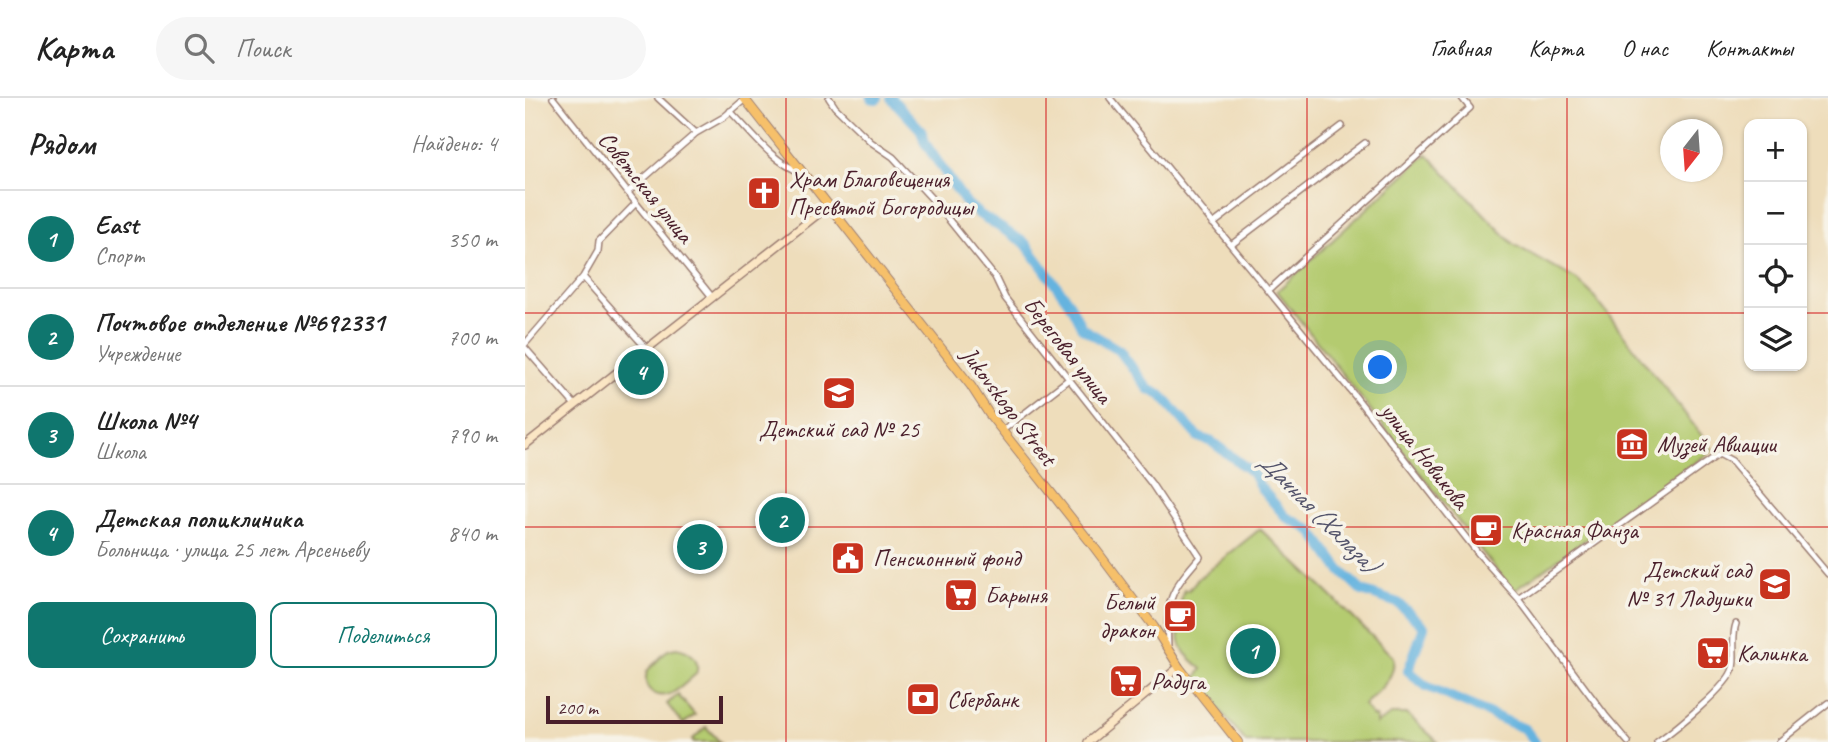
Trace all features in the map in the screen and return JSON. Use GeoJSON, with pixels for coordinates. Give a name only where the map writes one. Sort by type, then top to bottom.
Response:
{"type":"FeatureCollection","features":[{"type":"Feature","properties":{"kind":"main road","name":"Jukovskogo Street"},"geometry":{"type":"LineString","coordinates":[[744,98],[886,277],[1154,627],[1179,667],[1238,742]]}},
{"type":"Feature","properties":{"kind":"main road"},"geometry":{"type":"LineString","coordinates":[[525,445],[828,206]]}},
{"type":"Feature","properties":{"kind":"main road"},"geometry":{"type":"LineString","coordinates":[[1088,742],[1179,667]]}},
{"type":"Feature","properties":{"kind":"street","name":"Советская улица"},"geometry":{"type":"LineString","coordinates":[[553,98],[712,297]]}},
{"type":"Feature","properties":{"kind":"street"},"geometry":{"type":"LineString","coordinates":[[658,98],[696,134]]}},
{"type":"Feature","properties":{"kind":"street"},"geometry":{"type":"LineString","coordinates":[[628,192],[696,134],[744,98]]}},
{"type":"Feature","properties":{"kind":"street","name":"Береговая улица"},"geometry":{"type":"LineString","coordinates":[[829,98],[871,142],[893,157],[982,259],[1005,298],[1151,483],[1200,557],[1179,580],[1171,598],[1167,617],[1168,651]]}},
{"type":"Feature","properties":{"kind":"street","name":"улица Новикова"},"geometry":{"type":"LineString","coordinates":[[1110,98],[1355,396],[1478,553],[1518,598],[1628,742]]}},
{"type":"Feature","properties":{"kind":"street"},"geometry":{"type":"LineString","coordinates":[[1269,290],[1470,108],[1462,98]]}},
{"type":"Feature","properties":{"kind":"street"},"geometry":{"type":"LineString","coordinates":[[730,111],[773,154],[801,172]]}},
{"type":"Feature","properties":{"kind":"street"},"geometry":{"type":"LineString","coordinates":[[1213,224],[1342,125]]}},
{"type":"Feature","properties":{"kind":"street"},"geometry":{"type":"LineString","coordinates":[[1231,245],[1365,143]]}},
{"type":"Feature","properties":{"kind":"street"},"geometry":{"type":"LineString","coordinates":[[575,405],[525,346],[583,277],[598,251],[599,241],[636,203]]}},
{"type":"Feature","properties":{"kind":"street"},"geometry":{"type":"LineString","coordinates":[[583,277],[647,349]]}},
{"type":"Feature","properties":{"kind":"street"},"geometry":{"type":"LineString","coordinates":[[1003,430],[1069,379]]}},
{"type":"Feature","properties":{"kind":"street"},"geometry":{"type":"LineString","coordinates":[[1518,598],[1719,454],[1732,461],[1828,574]]}},
{"type":"Feature","properties":{"kind":"street"},"geometry":{"type":"LineString","coordinates":[[1657,742],[1700,707],[1731,675],[1736,624]]}},
{"type":"Feature","properties":{"kind":"street"},"geometry":{"type":"LineString","coordinates":[[1779,742],[1828,703]]}},
{"type":"Feature","properties":{"kind":"green space"},"geometry":{"type":"Polygon","coordinates":[[[1427,154],[1513,244],[1577,280],[1592,294],[1713,450],[1513,591],[1277,291],[1427,154]]]}},
{"type":"Feature","properties":{"kind":"green space"},"geometry":{"type":"Polygon","coordinates":[[[1260,529],[1393,657],[1389,678],[1364,705],[1373,717],[1376,717],[1376,724],[1393,714],[1407,714],[1438,742],[1246,742],[1195,679],[1202,669],[1181,646],[1178,622],[1184,590],[1188,591],[1199,578],[1260,529]]]}},
{"type":"Feature","properties":{"kind":"green space"},"geometry":{"type":"Polygon","coordinates":[[[676,648],[693,656],[697,664],[696,674],[676,691],[664,696],[658,695],[647,685],[647,671],[668,650],[676,648]]]}},
{"type":"Feature","properties":{"kind":"green space"},"geometry":{"type":"Polygon","coordinates":[[[678,695],[695,715],[683,724],[667,704],[678,695]]]}},
{"type":"Feature","properties":{"kind":"green space"},"geometry":{"type":"Polygon","coordinates":[[[706,727],[720,742],[692,740],[706,727]]]}},
{"type":"Feature","properties":{"kind":"waterway","name":"Дачная (Халаза)"},"geometry":{"type":"LineString","coordinates":[[871,98],[878,98]]}},
{"type":"Feature","properties":{"kind":"waterway","name":"Дачная (Халаза)"},"geometry":{"type":"LineString","coordinates":[[891,98],[921,130],[925,143],[965,202],[1025,243],[1070,304],[1082,328],[1119,350],[1148,389],[1161,395],[1198,437],[1212,442],[1252,472],[1261,488],[1286,517],[1311,530],[1340,570],[1362,591],[1398,603],[1424,627],[1408,671],[1426,686],[1525,729],[1535,742]]}},
{"type":"Feature","properties":{"kind":"place","name":"Храм Благовещения Пресвятой Богородицы"},"geometry":{"type":"Point","coordinates":[764,193]}},
{"type":"Feature","properties":{"kind":"place","name":"Детская поликлиника"},"geometry":{"type":"Point","coordinates":[641,372]}},
{"type":"Feature","properties":{"kind":"place","name":"Детский сад № 25"},"geometry":{"type":"Point","coordinates":[839,393]}},
{"type":"Feature","properties":{"kind":"place","name":"Музей Авиации"},"geometry":{"type":"Point","coordinates":[1632,444]}},
{"type":"Feature","properties":{"kind":"place","name":"Почтовое отделение №692331"},"geometry":{"type":"Point","coordinates":[782,520]}},
{"type":"Feature","properties":{"kind":"place","name":"Красная Фанза"},"geometry":{"type":"Point","coordinates":[1486,530]}},
{"type":"Feature","properties":{"kind":"place","name":"Школа №4"},"geometry":{"type":"Point","coordinates":[700,547]}},
{"type":"Feature","properties":{"kind":"place","name":"Пенсионный фонд"},"geometry":{"type":"Point","coordinates":[848,558]}},
{"type":"Feature","properties":{"kind":"place","name":"Детский сад № 31 Ладушки"},"geometry":{"type":"Point","coordinates":[1775,584]}},
{"type":"Feature","properties":{"kind":"place","name":"Барыня"},"geometry":{"type":"Point","coordinates":[961,595]}},
{"type":"Feature","properties":{"kind":"place","name":"Белый дракон"},"geometry":{"type":"Point","coordinates":[1180,616]}},
{"type":"Feature","properties":{"kind":"place","name":"East"},"geometry":{"type":"Point","coordinates":[1253,651]}},
{"type":"Feature","properties":{"kind":"place","name":"Калинка"},"geometry":{"type":"Point","coordinates":[1713,653]}},
{"type":"Feature","properties":{"kind":"place","name":"Радуга"},"geometry":{"type":"Point","coordinates":[1126,681]}},
{"type":"Feature","properties":{"kind":"place","name":"Сбербанк"},"geometry":{"type":"Point","coordinates":[923,699]}}]}
